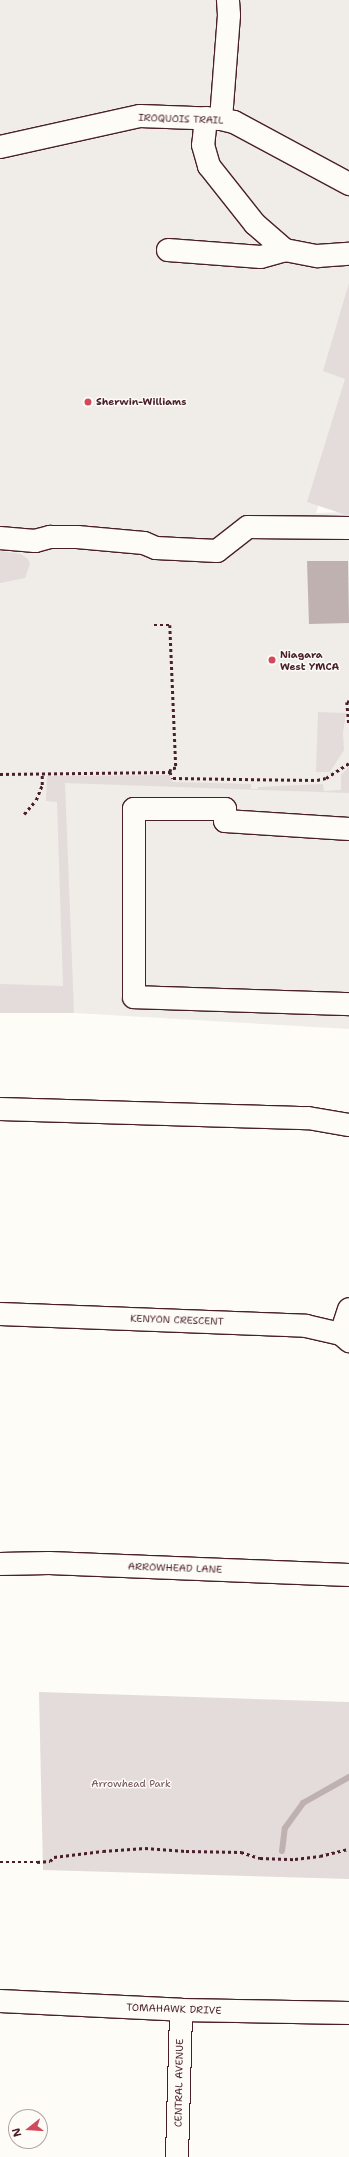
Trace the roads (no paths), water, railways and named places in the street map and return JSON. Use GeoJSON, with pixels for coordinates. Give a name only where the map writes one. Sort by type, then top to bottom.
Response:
{"type":"FeatureCollection","features":[{"type":"Feature","properties":{"kind":"street"},"geometry":{"type":"LineString","coordinates":[[228,0],[229,14],[214,119],[203,145],[209,166],[255,224],[285,250]]}},
{"type":"Feature","properties":{"kind":"street","name":"IROQUOIS TRAIL"},"geometry":{"type":"LineString","coordinates":[[0,147],[140,116],[214,119],[234,122],[349,184]]}},
{"type":"Feature","properties":{"kind":"street"},"geometry":{"type":"LineString","coordinates":[[168,250],[261,257],[285,250],[317,256],[349,254]]}},
{"type":"Feature","properties":{"kind":"street"},"geometry":{"type":"LineString","coordinates":[[0,538],[35,541],[50,537],[77,537],[144,543],[156,548],[217,551],[248,527],[349,528]]}},
{"type":"Feature","properties":{"kind":"street"},"geometry":{"type":"LineString","coordinates":[[349,829],[225,821],[225,809],[134,809],[134,997],[349,1004]]}},
{"type":"Feature","properties":{"kind":"street"},"geometry":{"type":"LineString","coordinates":[[0,1109],[308,1118],[349,1125]]}},
{"type":"Feature","properties":{"kind":"street"},"geometry":{"type":"LineString","coordinates":[[345,1337],[349,1309]]}},
{"type":"Feature","properties":{"kind":"street","name":"KENYON CRESCENT"},"geometry":{"type":"LineString","coordinates":[[0,1314],[306,1326],[345,1337]]}},
{"type":"Feature","properties":{"kind":"street","name":"ARROWHEAD LANE"},"geometry":{"type":"LineString","coordinates":[[0,1564],[49,1563],[349,1575]]}},
{"type":"Feature","properties":{"kind":"street","name":"TOMAHAWK DRIVE"},"geometry":{"type":"LineString","coordinates":[[0,2001],[181,2010],[349,2014]]}},
{"type":"Feature","properties":{"kind":"street","name":"CENTRAL AVENUE"},"geometry":{"type":"LineString","coordinates":[[177,2157],[181,2010]]}},
{"type":"Feature","properties":{"kind":"waterway"},"geometry":{"type":"LineString","coordinates":[[282,1851],[285,1828],[303,1803],[349,1777]]}},
{"type":"Feature","properties":{"kind":"place","name":"Sherwin-Williams"},"geometry":{"type":"Point","coordinates":[88,402]}},
{"type":"Feature","properties":{"kind":"place","name":"Niagara West YMCA"},"geometry":{"type":"Point","coordinates":[272,660]}},
{"type":"Feature","properties":{"kind":"park label","name":"Arrowhead Park"},"geometry":{"type":"Point","coordinates":[131,1784]}}]}
